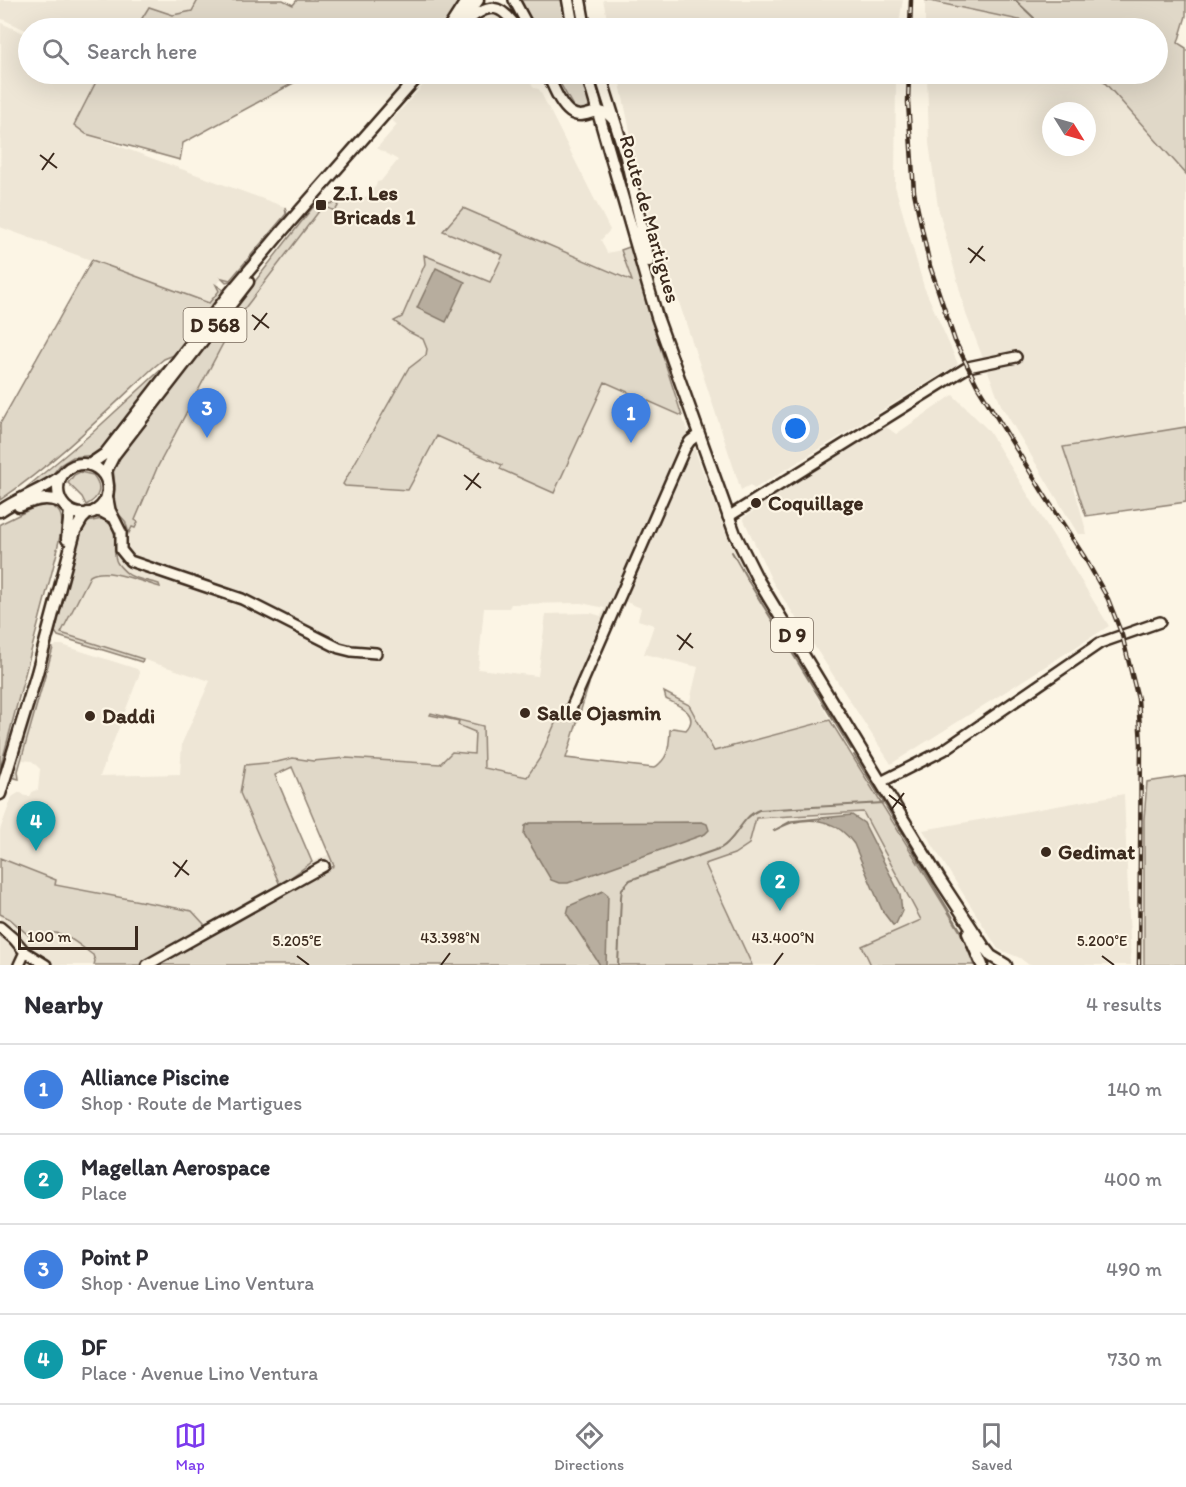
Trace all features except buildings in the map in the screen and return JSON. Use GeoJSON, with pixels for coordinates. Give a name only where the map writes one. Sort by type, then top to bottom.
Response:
{"type":"FeatureCollection","features":[{"type":"Feature","properties":{"kind":"main road"},"geometry":{"type":"LineString","coordinates":[[455,18],[467,0]]}},
{"type":"Feature","properties":{"kind":"main road"},"geometry":{"type":"LineString","coordinates":[[465,18],[478,0]]}},
{"type":"Feature","properties":{"kind":"main road"},"geometry":{"type":"LineString","coordinates":[[568,0],[571,18]]}},
{"type":"Feature","properties":{"kind":"main road"},"geometry":{"type":"LineString","coordinates":[[580,0],[583,18]]}},
{"type":"Feature","properties":{"kind":"main road","name":"D 568"},"geometry":{"type":"LineString","coordinates":[[89,465],[105,454],[230,293],[409,84]]}},
{"type":"Feature","properties":{"kind":"main road","name":"Route de Martigues"},"geometry":{"type":"LineString","coordinates":[[590,84],[657,317],[735,534],[758,580],[940,880],[984,947],[991,956],[1006,965]]}},
{"type":"Feature","properties":{"kind":"main road","name":"Route de Martigues"},"geometry":{"type":"LineString","coordinates":[[603,84],[626,157],[654,282],[678,374]]}},
{"type":"Feature","properties":{"kind":"main road","name":"D 568"},"geometry":{"type":"LineString","coordinates":[[108,490],[106,471],[114,455],[206,338],[302,209]]}},
{"type":"Feature","properties":{"kind":"main road"},"geometry":{"type":"LineString","coordinates":[[0,511],[14,501],[48,486],[75,465],[89,465],[100,470],[108,490],[104,502],[82,519],[75,531],[37,673],[0,794]]}},
{"type":"Feature","properties":{"kind":"main road"},"geometry":{"type":"LineString","coordinates":[[62,476],[58,491],[61,502],[77,514],[91,512]]}},
{"type":"Feature","properties":{"kind":"main road"},"geometry":{"type":"LineString","coordinates":[[0,516],[13,508],[40,498],[61,502]]}},
{"type":"Feature","properties":{"kind":"main road"},"geometry":{"type":"LineString","coordinates":[[25,708],[41,634],[68,534],[70,511]]}},
{"type":"Feature","properties":{"kind":"main road","name":"Route de Martigues"},"geometry":{"type":"LineString","coordinates":[[940,880],[972,940],[982,965]]}},
{"type":"Feature","properties":{"kind":"street"},"geometry":{"type":"LineString","coordinates":[[514,0],[524,18]]}},
{"type":"Feature","properties":{"kind":"street"},"geometry":{"type":"LineString","coordinates":[[471,18],[487,8],[495,8],[509,18]]}},
{"type":"Feature","properties":{"kind":"street"},"geometry":{"type":"LineString","coordinates":[[552,84],[564,106],[571,113],[582,115],[604,111],[615,123]]}},
{"type":"Feature","properties":{"kind":"street"},"geometry":{"type":"LineString","coordinates":[[728,517],[968,367],[1016,357]]}},
{"type":"Feature","properties":{"kind":"street"},"geometry":{"type":"LineString","coordinates":[[569,713],[685,448],[699,434]]}},
{"type":"Feature","properties":{"kind":"street"},"geometry":{"type":"LineString","coordinates":[[108,490],[108,504],[121,532],[122,553],[134,563],[242,599],[339,648],[376,653]]}},
{"type":"Feature","properties":{"kind":"street"},"geometry":{"type":"LineString","coordinates":[[91,512],[102,512],[115,519]]}},
{"type":"Feature","properties":{"kind":"street"},"geometry":{"type":"LineString","coordinates":[[881,782],[944,750],[1100,644],[1160,622]]}},
{"type":"Feature","properties":{"kind":"street"},"geometry":{"type":"LineString","coordinates":[[147,965],[324,866]]}},
{"type":"Feature","properties":{"kind":"street"},"geometry":{"type":"LineString","coordinates":[[0,927],[24,952],[46,965]]}},
{"type":"Feature","properties":{"kind":"street"},"geometry":{"type":"LineString","coordinates":[[20,965],[24,952]]}},
{"type":"Feature","properties":{"kind":"shaded area"},"geometry":{"type":"Polygon","coordinates":[[[0,0],[198,0],[192,11],[172,15],[149,7],[142,18],[18,18],[18,26],[0,18],[0,0]]]}},
{"type":"Feature","properties":{"kind":"shaded area"},"geometry":{"type":"Polygon","coordinates":[[[198,0],[283,0],[293,5],[297,0],[460,0],[448,18],[142,18],[149,7],[173,15],[192,11],[198,0]]]}},
{"type":"Feature","properties":{"kind":"shaded area"},"geometry":{"type":"Polygon","coordinates":[[[518,0],[564,0],[567,18],[527,18],[518,0]]]}},
{"type":"Feature","properties":{"kind":"shaded area"},"geometry":{"type":"Polygon","coordinates":[[[603,0],[903,0],[900,18],[607,18],[603,0]]]}},
{"type":"Feature","properties":{"kind":"shaded area"},"geometry":{"type":"Polygon","coordinates":[[[925,0],[1010,18],[925,18],[925,0]]]}},
{"type":"Feature","properties":{"kind":"shaded area"},"geometry":{"type":"Polygon","coordinates":[[[925,0],[1186,0],[1186,16],[1178,43],[1186,48],[1186,174],[1106,84],[1168,84],[1168,18],[1010,18],[925,0]]]}},
{"type":"Feature","properties":{"kind":"shaded area"},"geometry":{"type":"Polygon","coordinates":[[[1,23],[18,31],[18,84],[95,84],[74,124],[86,134],[285,207],[286,214],[230,280],[222,279],[216,285],[219,291],[209,303],[0,227],[1,23]]]}},
{"type":"Feature","properties":{"kind":"shaded area"},"geometry":{"type":"Polygon","coordinates":[[[95,84],[292,84],[183,143],[180,160],[86,134],[74,125],[95,84]]]}},
{"type":"Feature","properties":{"kind":"shaded area"},"geometry":{"type":"Polygon","coordinates":[[[424,84],[531,84],[534,88],[539,89],[610,230],[601,240],[607,253],[621,250],[633,281],[444,231],[503,255],[490,282],[425,255],[425,264],[402,317],[395,321],[413,335],[423,339],[427,349],[426,356],[420,360],[343,484],[345,486],[407,490],[437,436],[502,465],[500,469],[605,382],[682,416],[730,543],[830,720],[714,751],[689,705],[698,667],[644,654],[654,625],[638,620],[641,608],[624,601],[573,717],[560,713],[540,758],[527,777],[483,768],[483,726],[431,713],[431,715],[459,721],[458,726],[475,732],[474,754],[447,756],[440,764],[346,758],[313,761],[293,758],[277,762],[275,774],[312,862],[330,854],[587,965],[0,965],[0,830],[12,797],[20,792],[25,796],[30,796],[33,791],[38,790],[40,769],[32,761],[22,760],[51,651],[56,645],[62,645],[137,669],[140,673],[100,776],[180,774],[182,743],[210,681],[61,633],[90,576],[110,572],[126,541],[157,468],[235,321],[323,206],[335,211],[346,194],[366,197],[377,182],[381,181],[398,160],[377,148],[397,125],[392,120],[424,84]],[[581,603],[511,604],[509,608],[484,608],[478,669],[538,676],[546,614],[591,613],[601,616],[605,608],[581,603]]]}},
{"type":"Feature","properties":{"kind":"shaded area"},"geometry":{"type":"Polygon","coordinates":[[[561,84],[585,84],[591,103],[589,109],[574,108],[561,84]]]}},
{"type":"Feature","properties":{"kind":"shaded area"},"geometry":{"type":"Polygon","coordinates":[[[620,84],[896,84],[895,186],[924,287],[958,364],[754,489],[750,485],[741,490],[643,193],[620,84]]]}},
{"type":"Feature","properties":{"kind":"shaded area"},"geometry":{"type":"Polygon","coordinates":[[[927,84],[1106,84],[1186,174],[1186,427],[1063,447],[1087,534],[1078,534],[1001,405],[966,314],[938,207],[929,143],[927,84]]]}},
{"type":"Feature","properties":{"kind":"shaded area"},"geometry":{"type":"Polygon","coordinates":[[[340,203],[335,211],[323,206],[235,321],[157,468],[135,520],[138,522],[129,533],[125,521],[114,509],[113,504],[115,487],[113,467],[117,458],[313,207],[340,203]]]}},
{"type":"Feature","properties":{"kind":"shaded area"},"geometry":{"type":"Polygon","coordinates":[[[285,207],[288,218],[235,280],[226,282],[222,278],[230,280],[286,214],[285,207]]]}},
{"type":"Feature","properties":{"kind":"shaded area"},"geometry":{"type":"Polygon","coordinates":[[[463,208],[632,281],[621,250],[632,246],[653,325],[682,416],[605,382],[554,493],[500,469],[502,465],[437,436],[408,490],[345,486],[343,484],[408,369],[426,355],[427,349],[423,339],[394,321],[402,317],[425,264],[424,255],[490,282],[503,255],[443,231],[463,208]]]}},
{"type":"Feature","properties":{"kind":"shaded area"},"geometry":{"type":"Polygon","coordinates":[[[92,260],[209,303],[219,291],[216,285],[222,289],[222,295],[179,353],[164,359],[153,368],[60,454],[0,500],[0,424],[92,260]]]}},
{"type":"Feature","properties":{"kind":"shaded area"},"geometry":{"type":"Polygon","coordinates":[[[436,268],[465,282],[446,322],[417,308],[436,268]]]}},
{"type":"Feature","properties":{"kind":"shaded area"},"geometry":{"type":"Polygon","coordinates":[[[165,366],[167,367],[97,455],[73,457],[60,465],[49,479],[21,492],[92,433],[165,366]]]}},
{"type":"Feature","properties":{"kind":"shaded area"},"geometry":{"type":"Polygon","coordinates":[[[953,395],[988,430],[1109,626],[891,764],[772,581],[743,518],[884,425],[896,434],[953,395]]]}},
{"type":"Feature","properties":{"kind":"shaded area"},"geometry":{"type":"Polygon","coordinates":[[[1186,427],[1186,502],[1086,516],[1063,447],[1186,427]]]}},
{"type":"Feature","properties":{"kind":"shaded area"},"geometry":{"type":"Polygon","coordinates":[[[80,472],[93,475],[99,488],[97,496],[86,505],[82,497],[68,483],[74,475],[80,472]]]}},
{"type":"Feature","properties":{"kind":"shaded area"},"geometry":{"type":"Polygon","coordinates":[[[39,505],[49,505],[60,513],[61,533],[0,769],[0,524],[39,505]]]}},
{"type":"Feature","properties":{"kind":"shaded area"},"geometry":{"type":"Polygon","coordinates":[[[102,519],[112,526],[114,531],[115,554],[119,565],[130,575],[159,584],[160,587],[115,574],[97,573],[90,576],[61,633],[143,659],[142,662],[58,636],[55,632],[80,531],[87,522],[102,519]]]}},
{"type":"Feature","properties":{"kind":"shaded area"},"geometry":{"type":"Polygon","coordinates":[[[50,647],[53,648],[18,771],[19,779],[15,778],[13,772],[45,655],[50,647]]]}},
{"type":"Feature","properties":{"kind":"shaded area"},"geometry":{"type":"Polygon","coordinates":[[[587,683],[589,684],[566,758],[654,768],[665,756],[670,730],[673,728],[686,730],[691,719],[686,711],[666,699],[664,692],[689,705],[714,751],[830,720],[969,946],[978,965],[871,965],[862,946],[921,920],[863,812],[756,818],[749,844],[734,854],[705,864],[752,965],[156,965],[334,866],[292,767],[275,775],[312,862],[280,885],[240,793],[245,765],[293,758],[313,761],[346,758],[440,764],[452,752],[474,754],[475,732],[458,725],[459,721],[430,715],[431,713],[483,726],[484,768],[527,777],[540,758],[560,712],[573,717],[587,683]]]}},
{"type":"Feature","properties":{"kind":"shaded area"},"geometry":{"type":"Polygon","coordinates":[[[1186,776],[1186,965],[1144,965],[1144,819],[1147,782],[1186,776]]]}},
{"type":"Feature","properties":{"kind":"shaded area"},"geometry":{"type":"Polygon","coordinates":[[[1124,794],[1131,965],[1029,965],[1020,958],[998,949],[923,830],[1124,794]]]}},
{"type":"Feature","properties":{"kind":"shaded area"},"geometry":{"type":"Polygon","coordinates":[[[864,812],[942,965],[623,965],[626,887],[749,844],[756,818],[864,812]]]}},
{"type":"Feature","properties":{"kind":"shaded area"},"geometry":{"type":"Polygon","coordinates":[[[852,815],[864,823],[900,894],[902,911],[896,924],[893,925],[883,912],[854,844],[841,830],[826,823],[809,820],[791,823],[773,831],[791,821],[852,815]]]}},
{"type":"Feature","properties":{"kind":"shaded area"},"geometry":{"type":"Polygon","coordinates":[[[702,822],[707,824],[709,830],[705,834],[568,883],[551,880],[524,834],[525,826],[530,823],[702,822]]]}},
{"type":"Feature","properties":{"kind":"shaded area"},"geometry":{"type":"Polygon","coordinates":[[[0,858],[56,880],[55,885],[192,911],[204,924],[203,930],[139,965],[94,965],[93,955],[72,939],[58,933],[51,933],[35,941],[10,919],[0,914],[0,858]]]}},
{"type":"Feature","properties":{"kind":"shaded area"},"geometry":{"type":"Polygon","coordinates":[[[603,891],[608,895],[606,965],[600,965],[567,914],[569,906],[603,891]]]}},
{"type":"Feature","properties":{"kind":"waterway"},"geometry":{"type":"LineString","coordinates":[[1015,0],[1034,18]]}},
{"type":"Feature","properties":{"kind":"waterway"},"geometry":{"type":"LineString","coordinates":[[732,552],[851,749]]}},
{"type":"Feature","properties":{"kind":"waterway"},"geometry":{"type":"LineString","coordinates":[[854,755],[884,803]]}},
{"type":"Feature","properties":{"kind":"waterway"},"geometry":{"type":"LineString","coordinates":[[618,965],[622,889],[630,880],[721,848],[748,818],[759,810],[884,803],[961,931],[974,965]]}},
{"type":"Feature","properties":{"kind":"railway"},"geometry":{"type":"LineString","coordinates":[[910,18],[911,0]]}},
{"type":"Feature","properties":{"kind":"railway"},"geometry":{"type":"LineString","coordinates":[[909,84],[914,192],[930,266],[955,341],[977,385],[1085,558],[1108,599],[1122,635],[1138,699],[1141,744],[1139,965]]}},
{"type":"Feature","properties":{"kind":"place","name":"Z.I. Les Bricads 1"},"geometry":{"type":"Point","coordinates":[321,205]}},
{"type":"Feature","properties":{"kind":"place","name":"Point P"},"geometry":{"type":"Point","coordinates":[207,438]}},
{"type":"Feature","properties":{"kind":"place","name":"Alliance Piscine"},"geometry":{"type":"Point","coordinates":[631,443]}},
{"type":"Feature","properties":{"kind":"place","name":"Coquillage"},"geometry":{"type":"Point","coordinates":[756,503]}},
{"type":"Feature","properties":{"kind":"place","name":"Salle Ojasmin"},"geometry":{"type":"Point","coordinates":[525,713]}},
{"type":"Feature","properties":{"kind":"place","name":"Daddi"},"geometry":{"type":"Point","coordinates":[90,716]}},
{"type":"Feature","properties":{"kind":"place","name":"DF"},"geometry":{"type":"Point","coordinates":[36,851]}},
{"type":"Feature","properties":{"kind":"place","name":"Gedimat"},"geometry":{"type":"Point","coordinates":[1046,852]}},
{"type":"Feature","properties":{"kind":"place","name":"Magellan Aerospace"},"geometry":{"type":"Point","coordinates":[780,911]}}]}
